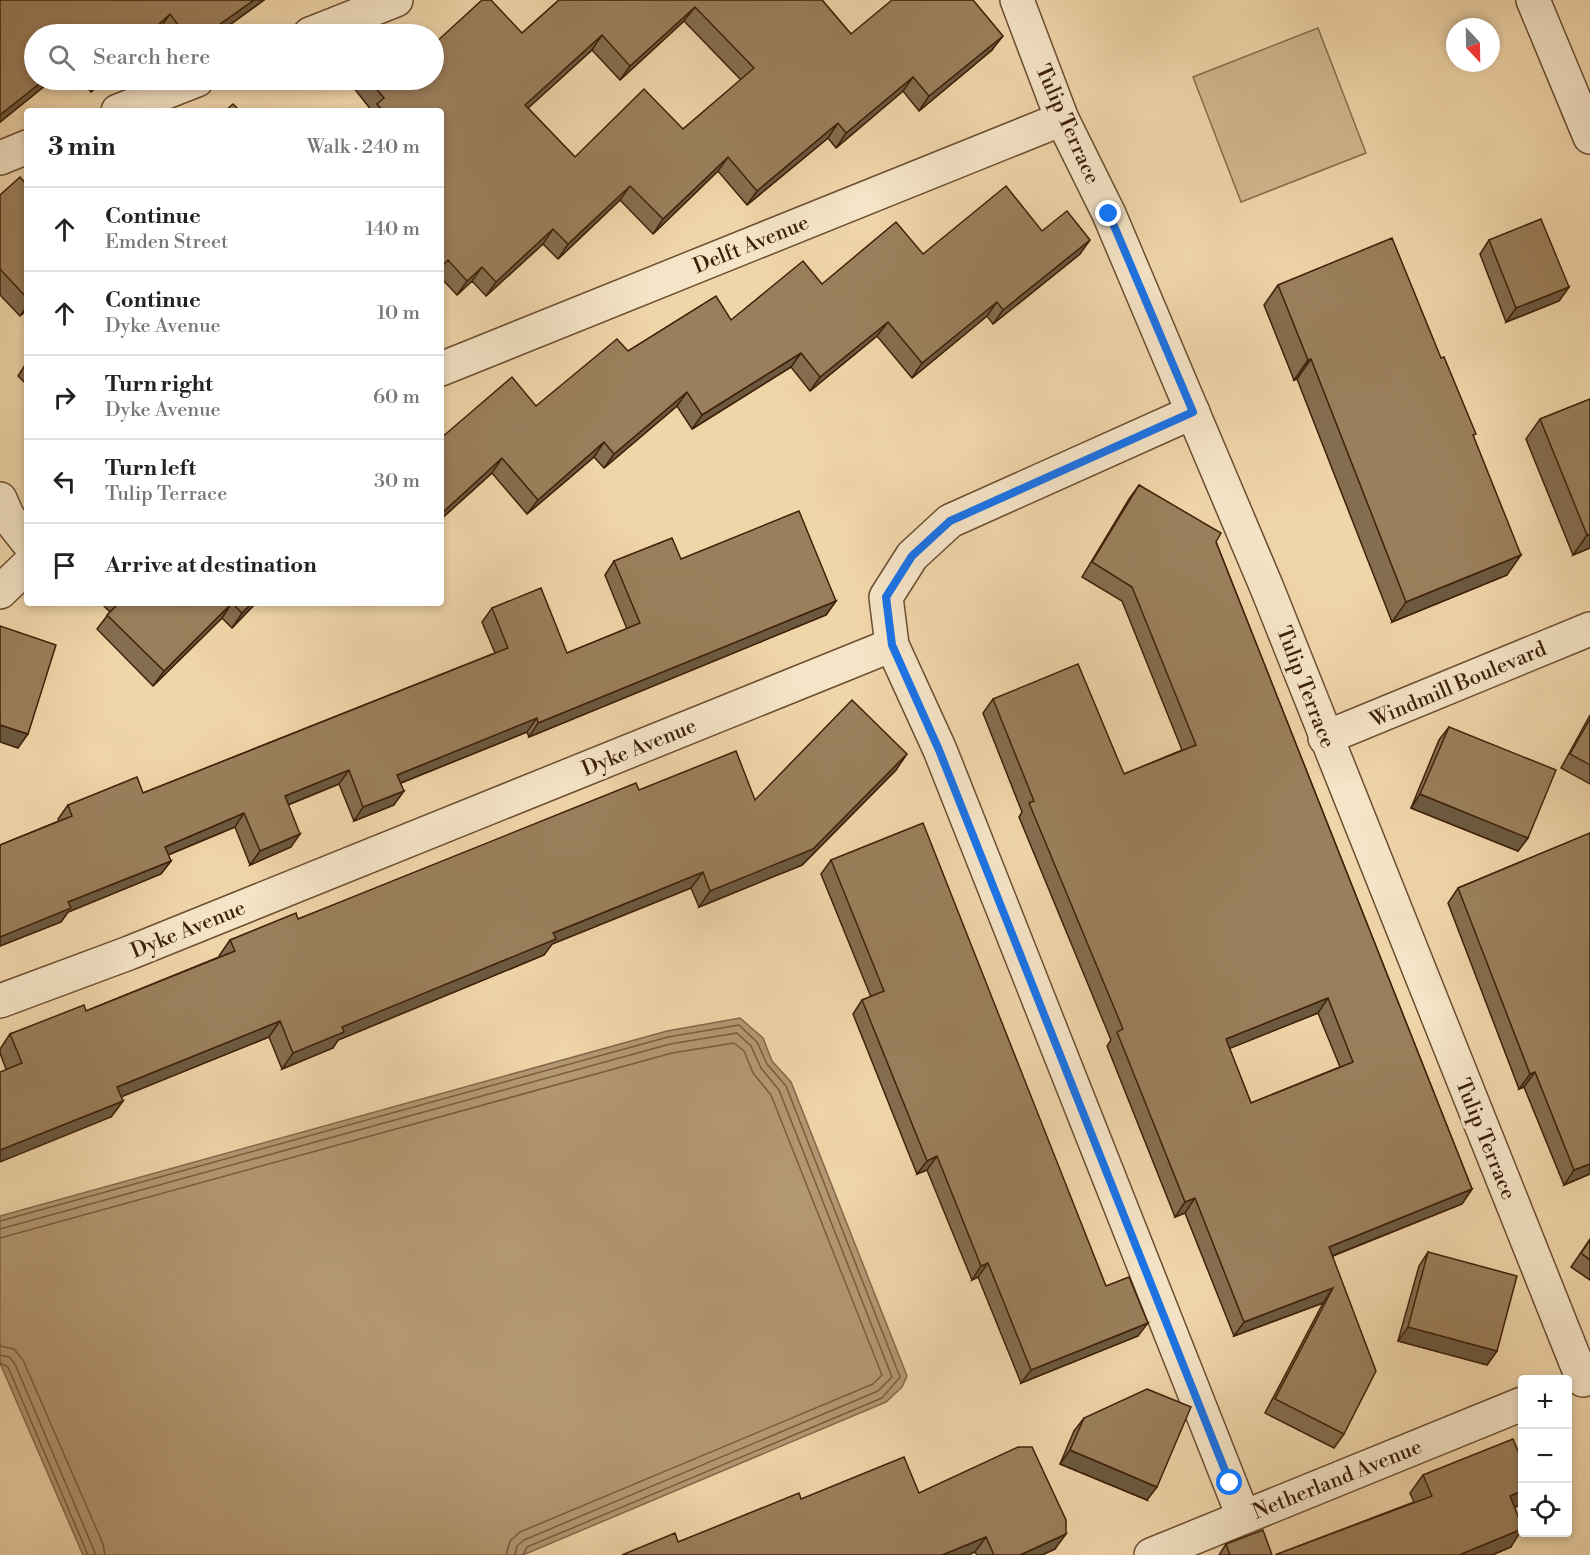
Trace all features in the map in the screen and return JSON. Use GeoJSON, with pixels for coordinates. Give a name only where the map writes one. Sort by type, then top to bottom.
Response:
{"type":"FeatureCollection","features":[{"type":"Feature","properties":{"kind":"street"},"geometry":{"type":"LineString","coordinates":[[335,24],[396,0]]}},
{"type":"Feature","properties":{"kind":"street","name":"Tulip Terrace"},"geometry":{"type":"LineString","coordinates":[[1017,0],[1062,119],[1109,214],[1267,588],[1580,1381]]}},
{"type":"Feature","properties":{"kind":"street"},"geometry":{"type":"LineString","coordinates":[[1533,0],[1590,137]]}},
{"type":"Feature","properties":{"kind":"street"},"geometry":{"type":"LineString","coordinates":[[126,108],[172,90]]}},
{"type":"Feature","properties":{"kind":"street","name":"Delft Avenue"},"geometry":{"type":"LineString","coordinates":[[444,368],[1062,119]]}},
{"type":"Feature","properties":{"kind":"street"},"geometry":{"type":"LineString","coordinates":[[0,158],[24,148]]}},
{"type":"Feature","properties":{"kind":"street"},"geometry":{"type":"LineString","coordinates":[[1193,412],[950,521],[912,556],[886,597],[892,645],[944,760],[1244,1516]]}},
{"type":"Feature","properties":{"kind":"street"},"geometry":{"type":"LineString","coordinates":[[0,499],[8,518],[24,537]]}},
{"type":"Feature","properties":{"kind":"street"},"geometry":{"type":"LineString","coordinates":[[0,592],[24,569]]}},
{"type":"Feature","properties":{"kind":"street","name":"Windmill Boulevard"},"geometry":{"type":"LineString","coordinates":[[1325,738],[1590,629]]}},
{"type":"Feature","properties":{"kind":"street","name":"Dyke Avenue"},"geometry":{"type":"LineString","coordinates":[[0,1001],[129,953],[892,645]]}},
{"type":"Feature","properties":{"kind":"street","name":"Netherland Avenue"},"geometry":{"type":"LineString","coordinates":[[1151,1555],[1518,1406]]}},
{"type":"Feature","properties":{"kind":"shaded area"},"geometry":{"type":"Polygon","coordinates":[[[1318,28],[1366,153],[1241,202],[1193,77],[1318,28]]]}},
{"type":"Feature","properties":{"kind":"water"},"geometry":{"type":"Polygon","coordinates":[[[740,1018],[763,1038],[772,1061],[791,1082],[907,1376],[902,1387],[886,1402],[523,1555],[83,1555],[0,1363],[0,1216],[667,1031],[740,1018]]]}},
{"type":"Feature","properties":{"kind":"building"},"geometry":{"type":"Polygon","coordinates":[[[0,0],[254,0],[220,24],[178,24],[170,14],[159,24],[24,24],[24,90],[31,90],[0,115],[0,0]]]}},
{"type":"Feature","properties":{"kind":"building"},"geometry":{"type":"Polygon","coordinates":[[[482,0],[491,0],[522,33],[559,0],[822,0],[851,34],[892,0],[973,0],[1003,36],[929,96],[913,77],[846,133],[838,123],[757,191],[728,157],[663,219],[630,186],[568,244],[553,229],[496,282],[482,267],[467,281],[448,260],[444,264],[444,108],[380,108],[377,104],[384,98],[377,90],[444,90],[444,35],[482,0]],[[695,7],[630,66],[602,35],[525,105],[575,157],[644,89],[683,129],[754,68],[695,7]]]}},
{"type":"Feature","properties":{"kind":"building"},"geometry":{"type":"Polygon","coordinates":[[[20,177],[24,182],[24,295],[0,269],[0,195],[20,177]]]}},
{"type":"Feature","properties":{"kind":"building"},"geometry":{"type":"Polygon","coordinates":[[[1006,186],[1042,231],[1067,211],[1090,240],[1003,310],[997,302],[922,363],[888,322],[820,377],[801,353],[702,415],[687,392],[614,454],[604,442],[538,500],[502,458],[444,511],[444,435],[512,377],[536,406],[617,339],[628,351],[716,296],[731,320],[803,261],[822,284],[896,222],[923,254],[1006,186]]]}},
{"type":"Feature","properties":{"kind":"building"},"geometry":{"type":"Polygon","coordinates":[[[1541,219],[1569,287],[1516,308],[1489,240],[1541,219]]]}},
{"type":"Feature","properties":{"kind":"building"},"geometry":{"type":"Polygon","coordinates":[[[1392,238],[1441,358],[1444,357],[1476,434],[1473,435],[1521,555],[1406,602],[1311,359],[1308,360],[1278,285],[1392,238]]]}},
{"type":"Feature","properties":{"kind":"building"},"geometry":{"type":"Polygon","coordinates":[[[1590,399],[1590,534],[1587,535],[1540,419],[1590,399]]]}},
{"type":"Feature","properties":{"kind":"building"},"geometry":{"type":"Polygon","coordinates":[[[1139,485],[1221,533],[1216,542],[1472,1189],[1329,1247],[1376,1371],[1344,1434],[1275,1399],[1333,1288],[1244,1322],[1195,1198],[1185,1202],[1117,1032],[1123,1029],[1029,803],[1034,801],[993,699],[1078,664],[1124,774],[1196,745],[1132,587],[1092,562],[1139,485]],[[1328,998],[1226,1039],[1251,1103],[1353,1062],[1328,998]]]}},
{"type":"Feature","properties":{"kind":"building"},"geometry":{"type":"Polygon","coordinates":[[[799,511],[836,601],[538,723],[537,718],[397,775],[404,791],[363,807],[349,770],[285,796],[300,834],[260,851],[244,813],[165,847],[171,861],[68,902],[71,908],[0,937],[0,845],[72,816],[68,805],[137,777],[143,793],[508,648],[492,608],[541,588],[567,653],[640,623],[614,561],[672,538],[681,559],[799,511]]]}},
{"type":"Feature","properties":{"kind":"building"},"geometry":{"type":"Polygon","coordinates":[[[116,606],[229,606],[164,671],[107,615],[116,606]]]}},
{"type":"Feature","properties":{"kind":"building"},"geometry":{"type":"Polygon","coordinates":[[[235,606],[249,606],[242,613],[235,606]]]}},
{"type":"Feature","properties":{"kind":"building"},"geometry":{"type":"Polygon","coordinates":[[[0,626],[56,645],[28,734],[0,725],[0,626]]]}},
{"type":"Feature","properties":{"kind":"building"},"geometry":{"type":"Polygon","coordinates":[[[852,700],[907,754],[813,849],[710,891],[703,872],[553,933],[556,939],[342,1027],[344,1032],[293,1053],[280,1021],[117,1087],[123,1101],[0,1150],[0,1072],[22,1063],[10,1034],[84,1005],[86,1011],[235,951],[230,940],[296,913],[298,919],[636,783],[639,790],[736,751],[755,800],[852,700]]]}},
{"type":"Feature","properties":{"kind":"building"},"geometry":{"type":"Polygon","coordinates":[[[1590,719],[1590,765],[1570,754],[1590,719]]]}},
{"type":"Feature","properties":{"kind":"building"},"geometry":{"type":"Polygon","coordinates":[[[1449,727],[1556,770],[1528,838],[1420,794],[1449,727]]]}},
{"type":"Feature","properties":{"kind":"building"},"geometry":{"type":"Polygon","coordinates":[[[923,823],[1106,1286],[1129,1277],[1148,1323],[1031,1370],[988,1263],[981,1266],[937,1156],[927,1161],[862,1000],[884,991],[831,860],[923,823]]]}},
{"type":"Feature","properties":{"kind":"building"},"geometry":{"type":"Polygon","coordinates":[[[1590,833],[1590,1164],[1574,1170],[1535,1072],[1530,1074],[1458,888],[1590,833]]]}},
{"type":"Feature","properties":{"kind":"building"},"geometry":{"type":"Polygon","coordinates":[[[1590,1240],[1590,1260],[1581,1253],[1590,1240]]]}},
{"type":"Feature","properties":{"kind":"building"},"geometry":{"type":"Polygon","coordinates":[[[1428,1252],[1517,1276],[1497,1351],[1408,1327],[1428,1252]]]}},
{"type":"Feature","properties":{"kind":"building"},"geometry":{"type":"Polygon","coordinates":[[[1147,1389],[1191,1407],[1157,1487],[1070,1450],[1084,1418],[1147,1389]]]}},
{"type":"Feature","properties":{"kind":"building"},"geometry":{"type":"Polygon","coordinates":[[[1513,1439],[1518,1451],[1518,1493],[1510,1496],[1518,1516],[1518,1531],[1459,1555],[1275,1555],[1432,1496],[1423,1475],[1513,1439]]]}},
{"type":"Feature","properties":{"kind":"building"},"geometry":{"type":"Polygon","coordinates":[[[1018,1447],[1032,1447],[1066,1520],[1066,1534],[1020,1555],[994,1555],[986,1537],[942,1555],[622,1555],[675,1533],[678,1542],[799,1493],[801,1499],[904,1457],[919,1493],[1018,1447]]]}},
{"type":"Feature","properties":{"kind":"building"},"geometry":{"type":"Polygon","coordinates":[[[1263,1530],[1272,1555],[1230,1555],[1226,1544],[1263,1530]]]}},
{"type":"Feature","properties":{"kind":"route"},"geometry":{"type":"LineString","coordinates":[[1109,214],[1193,412],[1072,464],[950,521],[912,556],[886,597],[892,645],[939,750],[1034,984],[1149,1283],[1230,1483]]}}]}
